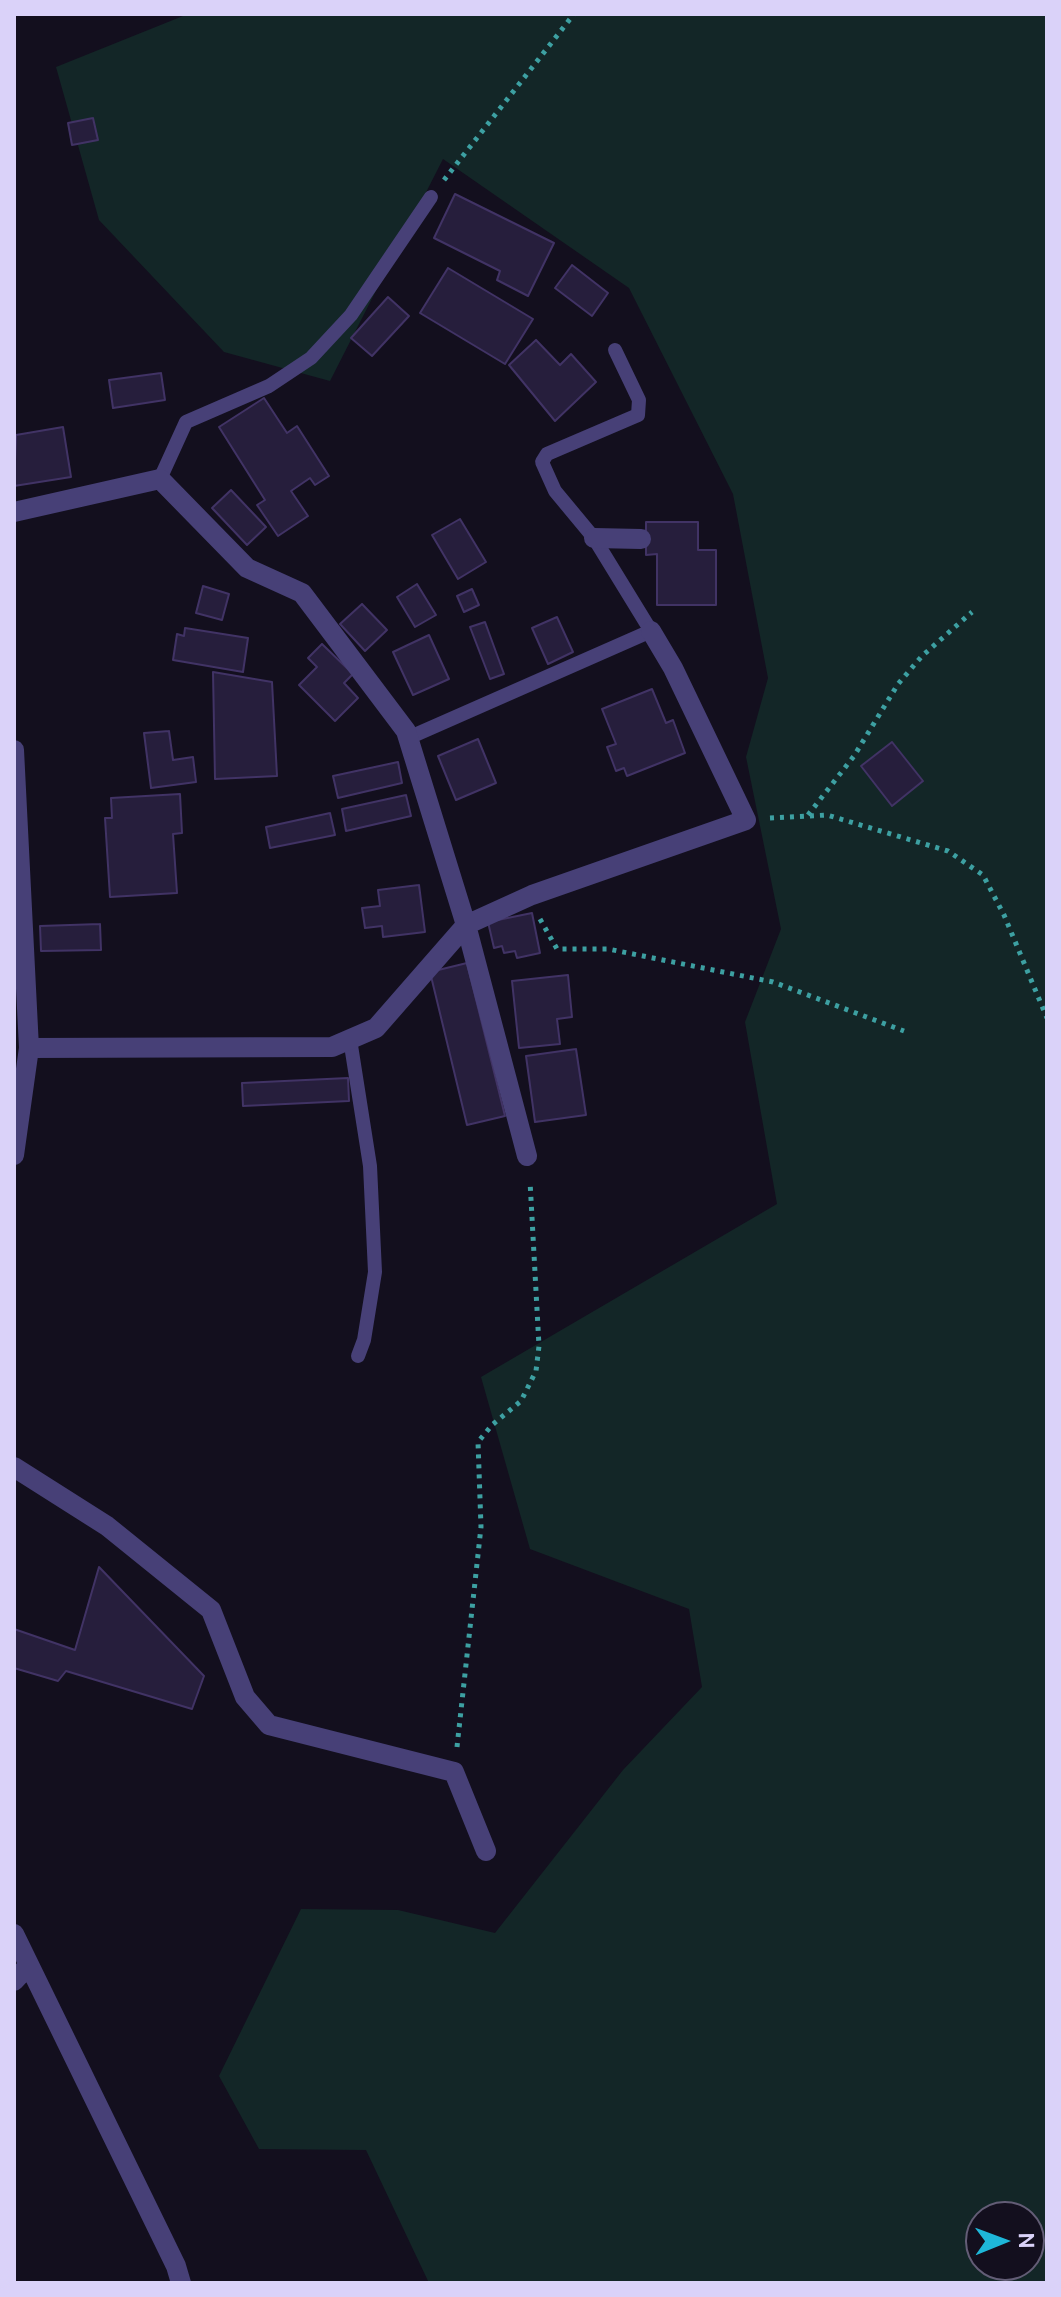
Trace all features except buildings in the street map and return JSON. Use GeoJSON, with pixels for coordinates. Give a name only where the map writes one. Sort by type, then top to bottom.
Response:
{"type":"FeatureCollection","features":[{"type":"Feature","properties":{"kind":"street"},"geometry":{"type":"LineString","coordinates":[[14,512],[160,479],[247,568],[302,593],[408,738],[466,925],[527,1156]]}},
{"type":"Feature","properties":{"kind":"street"},"geometry":{"type":"LineString","coordinates":[[594,538],[641,539]]}},
{"type":"Feature","properties":{"kind":"street"},"geometry":{"type":"LineString","coordinates":[[29,1048],[332,1047],[376,1028],[466,925],[532,895],[746,820],[673,668],[651,631]]}},
{"type":"Feature","properties":{"kind":"street"},"geometry":{"type":"LineString","coordinates":[[14,750],[29,1048],[14,1155]]}},
{"type":"Feature","properties":{"kind":"street"},"geometry":{"type":"LineString","coordinates":[[14,1467],[107,1526],[211,1610],[245,1697],[269,1725],[454,1772],[486,1851]]}},
{"type":"Feature","properties":{"kind":"street"},"geometry":{"type":"LineString","coordinates":[[14,1934],[21,1973],[176,2266],[181,2283]]}},
{"type":"Feature","properties":{"kind":"lane"},"geometry":{"type":"LineString","coordinates":[[160,479],[186,422],[269,386],[311,358],[351,315],[431,197]]}},
{"type":"Feature","properties":{"kind":"lane"},"geometry":{"type":"LineString","coordinates":[[408,738],[651,631],[594,538],[555,491],[542,462],[547,454],[638,415],[639,400],[615,350]]}},
{"type":"Feature","properties":{"kind":"lane"},"geometry":{"type":"LineString","coordinates":[[350,1039],[370,1166],[375,1272],[364,1340],[358,1356]]}},
{"type":"Feature","properties":{"kind":"path"},"geometry":{"type":"LineString","coordinates":[[431,197],[574,14]]}},
{"type":"Feature","properties":{"kind":"path"},"geometry":{"type":"LineString","coordinates":[[808,815],[854,756],[898,684],[922,656],[972,612]]}},
{"type":"Feature","properties":{"kind":"path"},"geometry":{"type":"LineString","coordinates":[[746,820],[827,815],[948,851],[983,875],[1004,915],[1047,1018]]}},
{"type":"Feature","properties":{"kind":"path"},"geometry":{"type":"LineString","coordinates":[[532,895],[542,926],[557,949],[608,949],[773,982],[904,1031]]}},
{"type":"Feature","properties":{"kind":"path"},"geometry":{"type":"LineString","coordinates":[[454,1772],[471,1646],[481,1527],[478,1442],[492,1425],[521,1401],[536,1371],[539,1346],[536,1247],[527,1156]]}},
{"type":"Feature","properties":{"kind":"green space"},"geometry":{"type":"Polygon","coordinates":[[[188,14],[1047,14],[1047,2283],[429,2283],[366,2150],[259,2149],[219,2076],[301,1909],[398,1910],[495,1933],[623,1770],[702,1687],[689,1609],[530,1549],[481,1377],[777,1204],[745,1022],[781,929],[746,757],[768,678],[733,494],[629,288],[443,159],[330,381],[224,352],[99,220],[56,67],[188,14]]]}}]}
